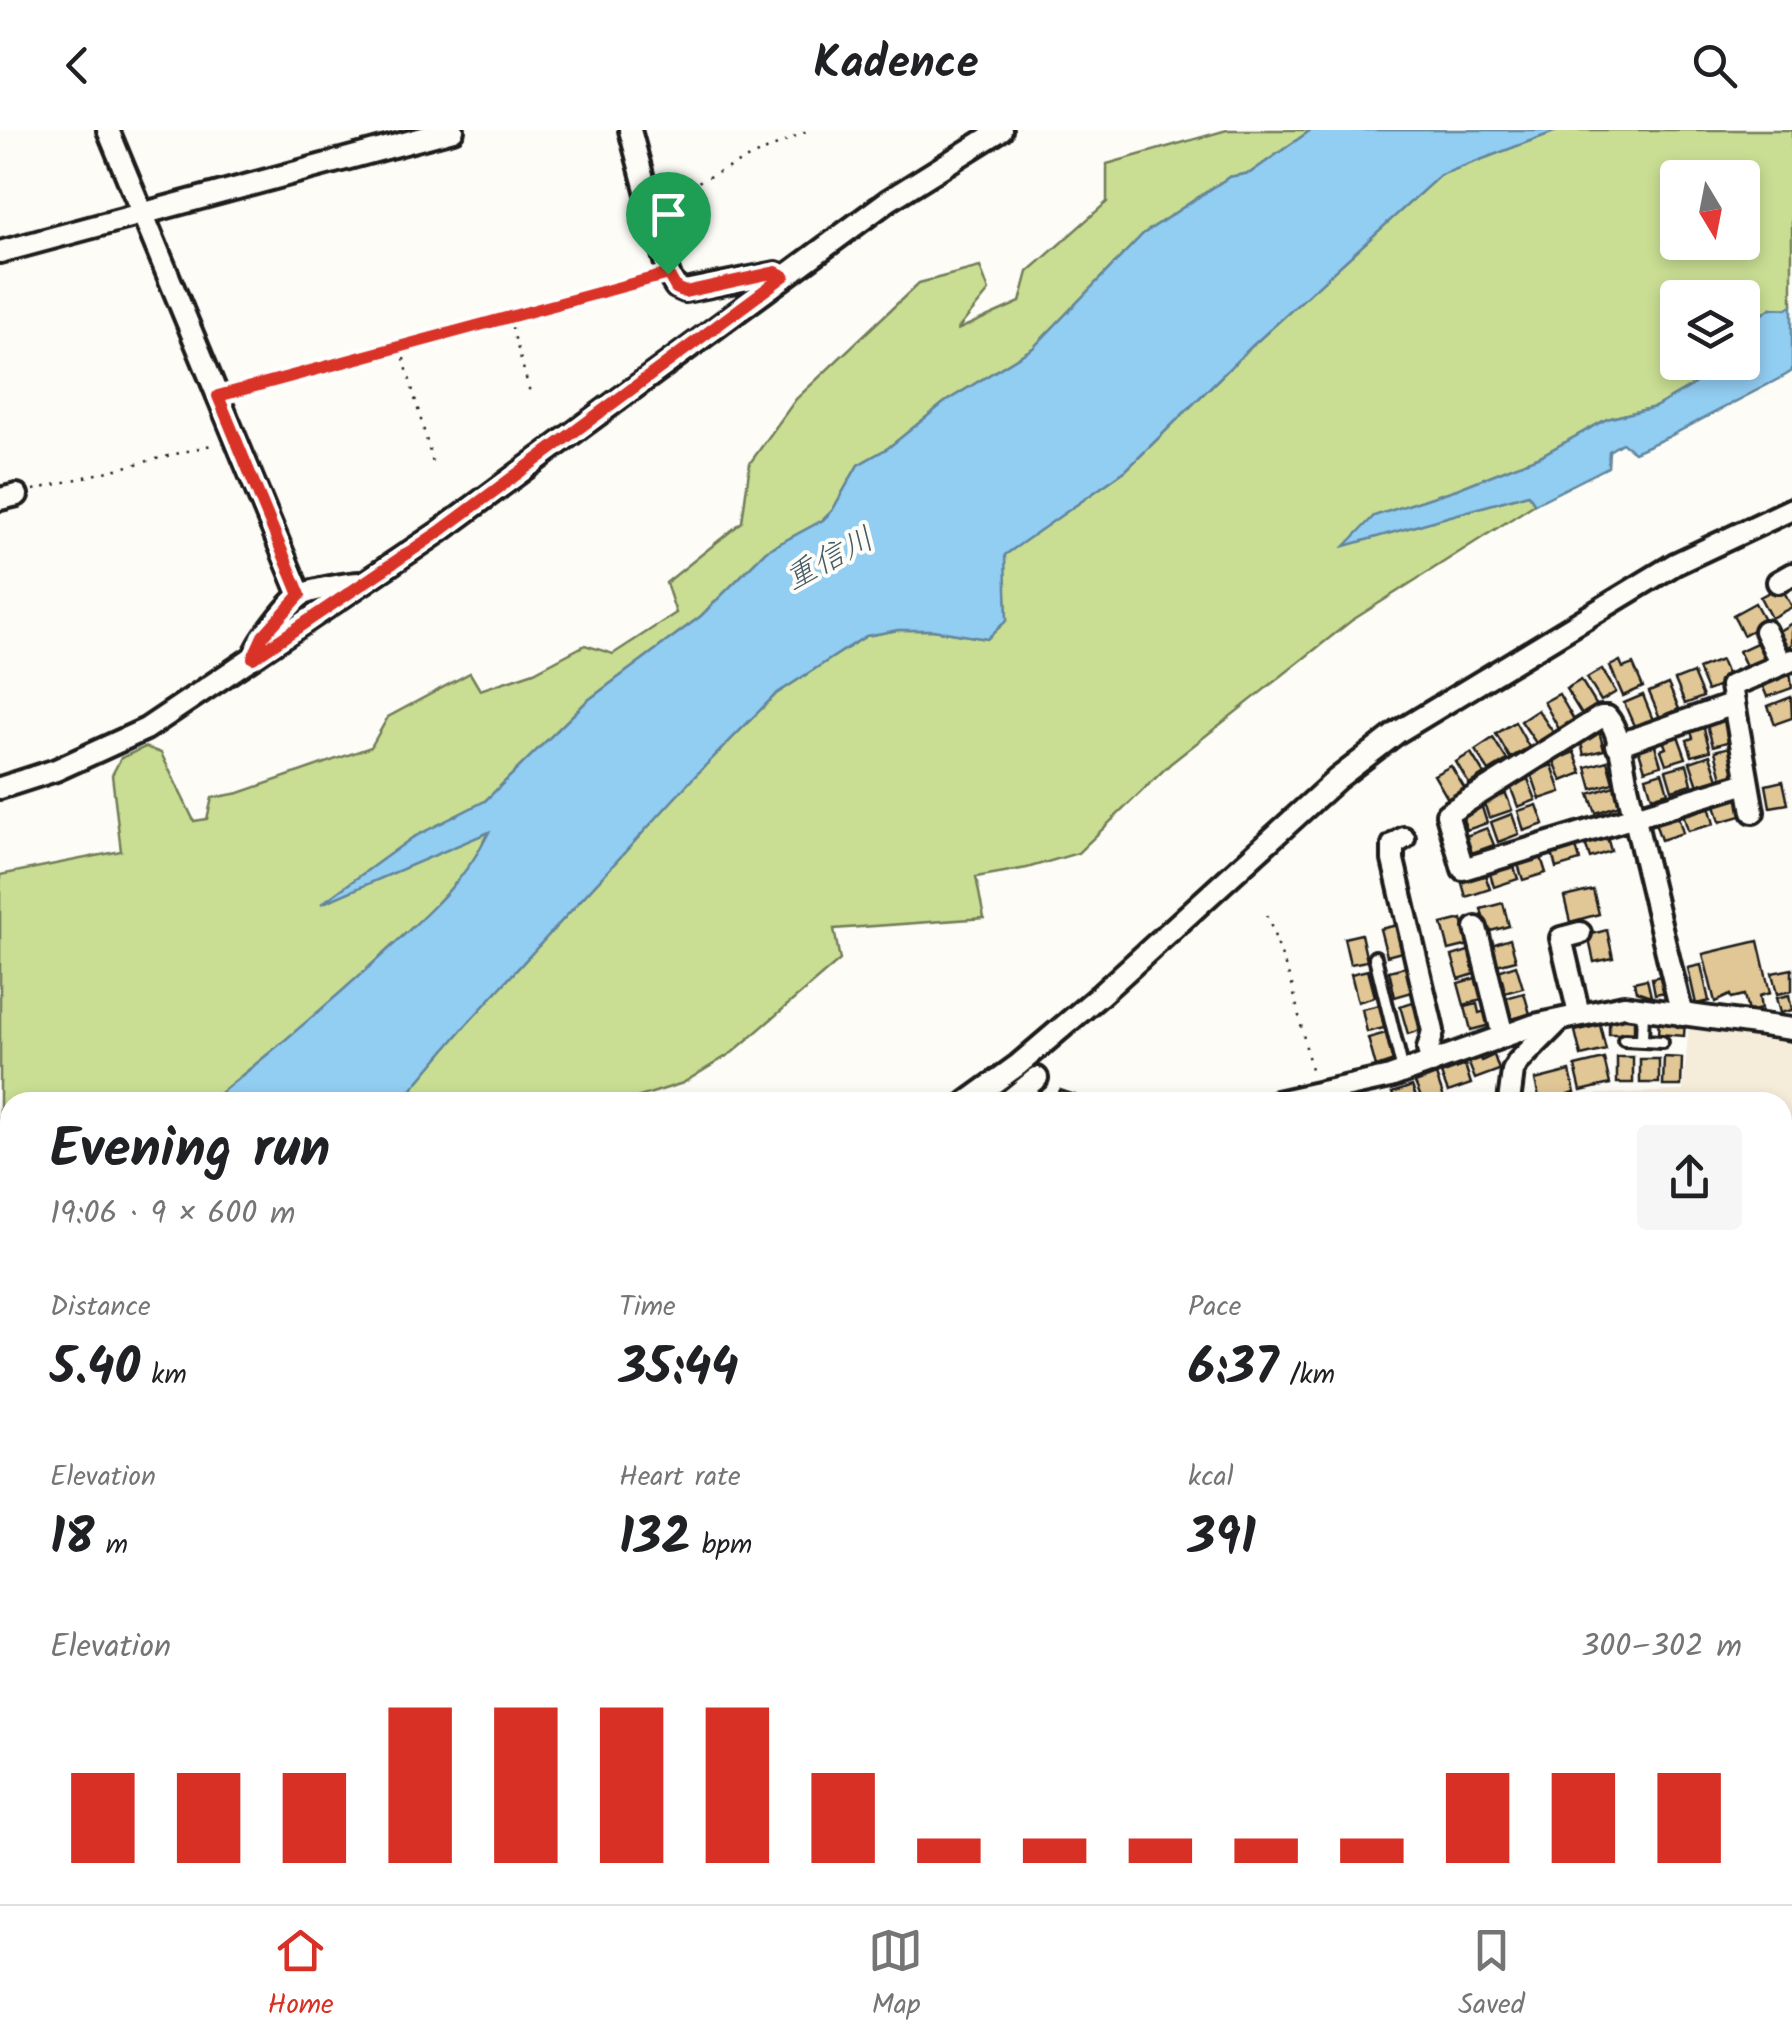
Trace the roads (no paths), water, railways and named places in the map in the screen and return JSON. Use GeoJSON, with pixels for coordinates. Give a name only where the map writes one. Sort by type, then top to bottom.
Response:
{"type":"FeatureCollection","features":[{"type":"Feature","properties":{"kind":"street"},"geometry":{"type":"LineString","coordinates":[[108,130],[300,595]]}},
{"type":"Feature","properties":{"kind":"street"},"geometry":{"type":"LineString","coordinates":[[0,252],[453,130]]}},
{"type":"Feature","properties":{"kind":"street"},"geometry":{"type":"LineString","coordinates":[[630,130],[668,274],[676,288],[685,292],[776,272],[784,276]]}},
{"type":"Feature","properties":{"kind":"street"},"geometry":{"type":"LineString","coordinates":[[0,788],[56,770],[146,729],[439,532],[888,200],[1000,130]]}},
{"type":"Feature","properties":{"kind":"street"},"geometry":{"type":"LineString","coordinates":[[981,1092],[1032,1054],[1337,779],[1398,732],[1674,564],[1792,509]]}},
{"type":"Feature","properties":{"kind":"street"},"geometry":{"type":"LineString","coordinates":[[253,658],[263,636],[300,595],[343,582],[363,583]]}},
{"type":"Feature","properties":{"kind":"street"},"geometry":{"type":"LineString","coordinates":[[1753,812],[1731,686],[1786,662],[1764,631]]}},
{"type":"Feature","properties":{"kind":"street"},"geometry":{"type":"LineString","coordinates":[[1617,746],[1734,704]]}},
{"type":"Feature","properties":{"kind":"street"},"geometry":{"type":"LineString","coordinates":[[1682,1015],[1634,815],[1617,746],[1612,722],[1601,717],[1447,814],[1463,868],[1634,815],[1747,783]]}},
{"type":"Feature","properties":{"kind":"street"},"geometry":{"type":"LineString","coordinates":[[1404,838],[1394,845],[1393,860],[1433,1031],[1428,1049],[1432,1063]]}},
{"type":"Feature","properties":{"kind":"street"},"geometry":{"type":"LineString","coordinates":[[1569,1018],[1561,938],[1580,934]]}},
{"type":"Feature","properties":{"kind":"street"},"geometry":{"type":"LineString","coordinates":[[1483,936],[1503,1036]]}},
{"type":"Feature","properties":{"kind":"street"},"geometry":{"type":"LineString","coordinates":[[1327,1092],[1404,1072],[1503,1036],[1624,1006],[1792,1029]]}},
{"type":"Feature","properties":{"kind":"street"},"geometry":{"type":"LineString","coordinates":[[1510,1092],[1518,1062],[1569,1018]]}},
{"type":"Feature","properties":{"kind":"street"},"geometry":{"type":"LineString","coordinates":[[1021,1092],[1037,1078]]}},
{"type":"Feature","properties":{"kind":"lane"},"geometry":{"type":"LineString","coordinates":[[1375,956],[1404,1072]]}},
{"type":"Feature","properties":{"kind":"lane"},"geometry":{"type":"LineString","coordinates":[[1642,1040],[1643,1009]]}},
{"type":"Feature","properties":{"kind":"lane"},"geometry":{"type":"LineString","coordinates":[[1624,1040],[1662,1042]]}},
{"type":"Feature","properties":{"kind":"water","name":"重信川"},"geometry":{"type":"Polygon","coordinates":[[[1311,130],[1559,130],[1440,175],[1252,346],[1126,470],[1005,555],[1007,620],[987,639],[933,630],[898,630],[866,636],[776,694],[693,778],[409,1092],[221,1092],[425,915],[467,868],[489,832],[321,904],[412,838],[485,801],[587,701],[701,616],[766,551],[823,520],[858,465],[888,448],[945,402],[1033,348],[1143,234],[1229,177],[1250,173],[1311,130]]]}},
{"type":"Feature","properties":{"kind":"water"},"geometry":{"type":"Polygon","coordinates":[[[1792,305],[1792,371],[1786,375],[1634,452],[1622,443],[1609,451],[1608,467],[1535,504],[1528,494],[1345,546],[1374,516],[1540,456],[1607,419],[1655,407],[1699,380],[1760,380],[1760,315],[1771,308],[1787,309],[1792,305]]]}}]}
